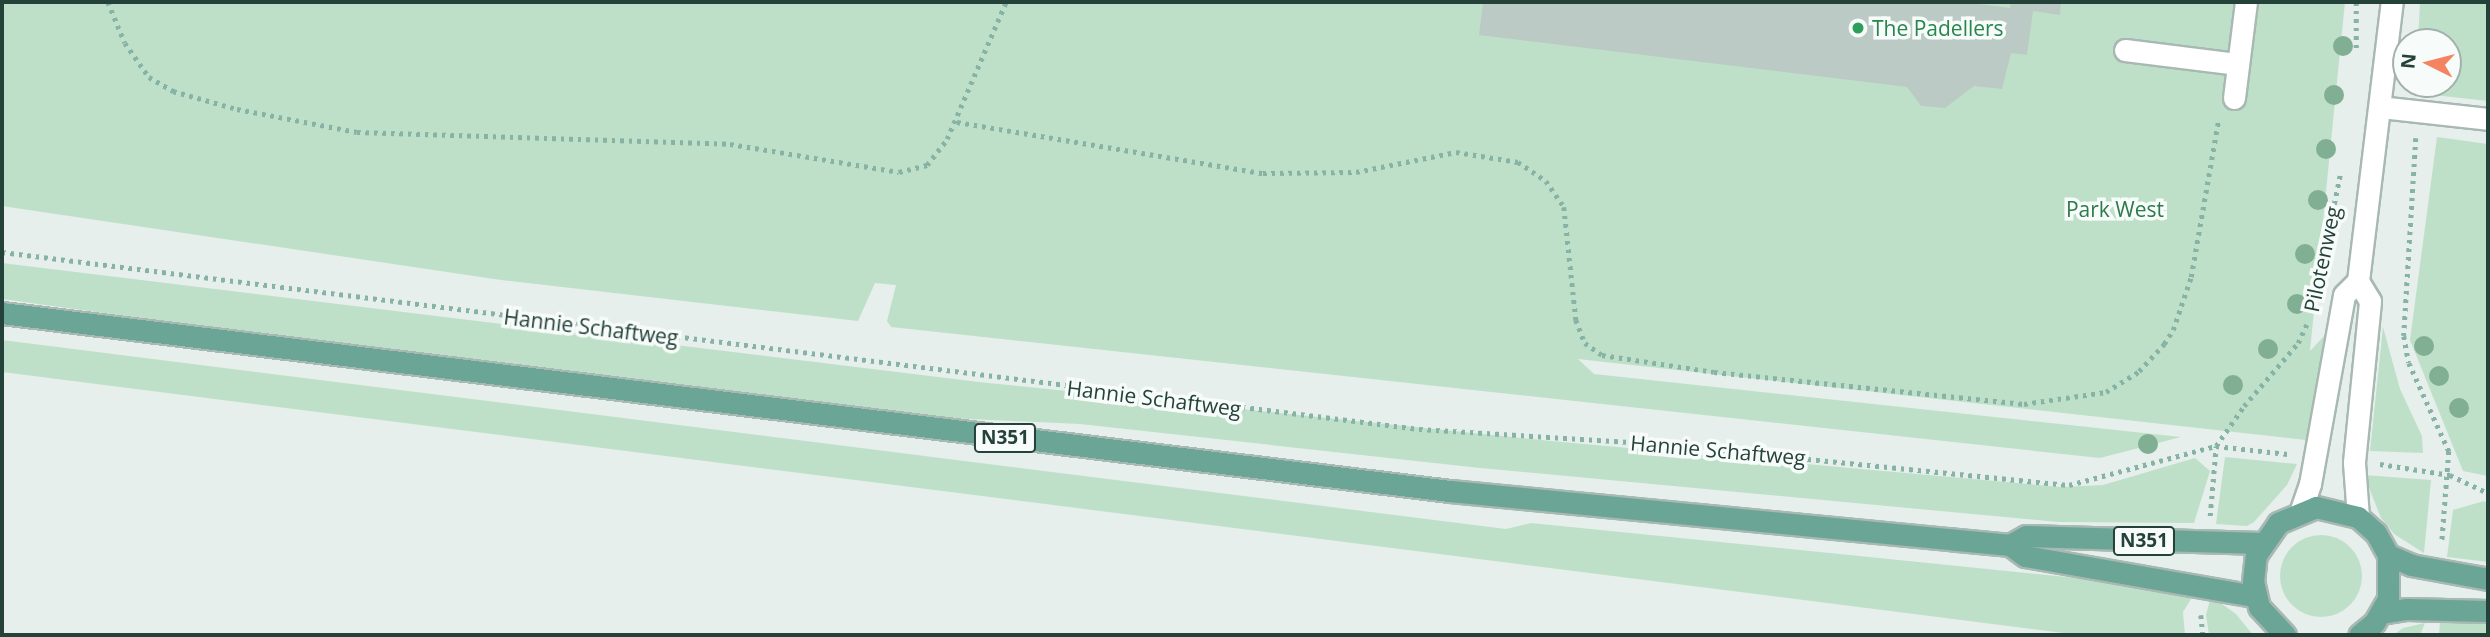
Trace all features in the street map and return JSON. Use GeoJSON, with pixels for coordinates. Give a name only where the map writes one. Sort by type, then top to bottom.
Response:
{"type":"FeatureCollection","features":[{"type":"Feature","properties":{"kind":"main road","name":"N351"},"geometry":{"type":"LineString","coordinates":[[2,313],[1436,490],[2010,545],[2025,556],[2255,596]]}},
{"type":"Feature","properties":{"kind":"main road"},"geometry":{"type":"LineString","coordinates":[[2284,635],[2266,618],[2255,596],[2253,569],[2261,543],[2278,523],[2301,510],[2330,508],[2358,517],[2376,533],[2388,555],[2391,584],[2381,613],[2359,635]]}},
{"type":"Feature","properties":{"kind":"main road","name":"N351"},"geometry":{"type":"LineString","coordinates":[[2010,545],[2026,536],[2261,543]]}},
{"type":"Feature","properties":{"kind":"main road"},"geometry":{"type":"LineString","coordinates":[[2388,555],[2411,565],[2488,579]]}},
{"type":"Feature","properties":{"kind":"main road"},"geometry":{"type":"LineString","coordinates":[[2381,613],[2407,609],[2488,611]]}},
{"type":"Feature","properties":{"kind":"street"},"geometry":{"type":"LineString","coordinates":[[2234,98],[2246,2]]}},
{"type":"Feature","properties":{"kind":"street","name":"Pilotenweg"},"geometry":{"type":"LineString","coordinates":[[2301,510],[2311,484],[2344,295],[2358,281],[2392,2]]}},
{"type":"Feature","properties":{"kind":"street"},"geometry":{"type":"LineString","coordinates":[[2125,50],[2238,64]]}},
{"type":"Feature","properties":{"kind":"street"},"geometry":{"type":"LineString","coordinates":[[2380,107],[2488,119]]}},
{"type":"Feature","properties":{"kind":"street","name":"Pilotenweg"},"geometry":{"type":"LineString","coordinates":[[2358,281],[2370,301],[2354,462],[2358,517]]}},
{"type":"Feature","properties":{"kind":"path"},"geometry":{"type":"LineString","coordinates":[[108,2],[129,50],[159,85],[237,109],[357,132],[703,141],[899,172],[927,165],[957,122],[1006,2]]}},
{"type":"Feature","properties":{"kind":"path"},"geometry":{"type":"LineString","coordinates":[[2408,110],[2418,154],[2404,336],[2409,363],[2446,443],[2450,475],[2442,547]]}},
{"type":"Feature","properties":{"kind":"path"},"geometry":{"type":"LineString","coordinates":[[957,122],[1263,173],[1356,172],[1456,152],[1518,162],[1546,181],[1564,207],[1580,333],[1593,350],[1625,360],[1677,367],[2024,404],[2106,392],[2139,371],[2174,330],[2191,277],[2219,118]]}},
{"type":"Feature","properties":{"kind":"path","name":"Pilotenweg"},"geometry":{"type":"LineString","coordinates":[[2318,289],[2342,162]]}},
{"type":"Feature","properties":{"kind":"path","name":"Hannie Schaftweg"},"geometry":{"type":"LineString","coordinates":[[2,252],[1419,429],[1647,443],[2069,485],[2216,446],[2302,455]]}},
{"type":"Feature","properties":{"kind":"path","name":"Pilotenweg"},"geometry":{"type":"LineString","coordinates":[[2216,446],[2244,406],[2298,343],[2310,317]]}},
{"type":"Feature","properties":{"kind":"path"},"geometry":{"type":"LineString","coordinates":[[2210,520],[2216,446]]}},
{"type":"Feature","properties":{"kind":"path"},"geometry":{"type":"LineString","coordinates":[[2367,463],[2450,475],[2488,493]]}},
{"type":"Feature","properties":{"kind":"green space","name":"Park West"},"geometry":{"type":"Polygon","coordinates":[[[2,2],[2345,2],[2310,351],[2326,334],[2306,440],[1578,359],[1594,374],[2181,437],[2100,458],[891,327],[887,321],[896,285],[875,283],[858,321],[501,280],[2,206],[2,2]]]}},
{"type":"Feature","properties":{"kind":"green space"},"geometry":{"type":"Polygon","coordinates":[[[2420,2],[2488,2],[2488,101],[2461,98],[2462,28],[2419,28],[2420,2]]]}},
{"type":"Feature","properties":{"kind":"green space"},"geometry":{"type":"Polygon","coordinates":[[[2437,137],[2488,144],[2488,476],[2463,471],[2410,340],[2437,137]]]}},
{"type":"Feature","properties":{"kind":"green space"},"geometry":{"type":"Polygon","coordinates":[[[2,263],[979,382],[1551,441],[2061,487],[2103,485],[2195,458],[2210,471],[2194,523],[2058,522],[1480,468],[1080,424],[903,416],[492,367],[2,299],[2,263]]]}},
{"type":"Feature","properties":{"kind":"green space"},"geometry":{"type":"Polygon","coordinates":[[[2383,327],[2400,389],[2422,436],[2423,453],[2370,451],[2383,327]]]}},
{"type":"Feature","properties":{"kind":"green space"},"geometry":{"type":"Polygon","coordinates":[[[2,340],[1506,529],[1531,523],[2137,584],[2194,594],[2183,612],[2185,635],[2080,635],[2,372],[2,340]]]}},
{"type":"Feature","properties":{"kind":"green space"},"geometry":{"type":"Polygon","coordinates":[[[2225,457],[2297,464],[2287,485],[2254,522],[2247,526],[2216,524],[2225,457]]]}},
{"type":"Feature","properties":{"kind":"green space"},"geometry":{"type":"Polygon","coordinates":[[[2364,475],[2431,480],[2424,553],[2394,534],[2381,518],[2364,475]]]}},
{"type":"Feature","properties":{"kind":"green space"},"geometry":{"type":"Polygon","coordinates":[[[2484,501],[2488,504],[2488,562],[2447,557],[2453,510],[2484,501]]]}},
{"type":"Feature","properties":{"kind":"green space"},"geometry":{"type":"Polygon","coordinates":[[[2321,535],[2337,538],[2350,547],[2359,560],[2362,576],[2359,592],[2350,605],[2337,614],[2321,617],[2305,614],[2292,605],[2283,592],[2280,576],[2283,560],[2292,547],[2305,538],[2321,535]]]}},
{"type":"Feature","properties":{"kind":"green space"},"geometry":{"type":"Polygon","coordinates":[[[2211,596],[2236,614],[2253,635],[2209,635],[2206,615],[2211,596]]]}},
{"type":"Feature","properties":{"kind":"green space"},"geometry":{"type":"Polygon","coordinates":[[[2440,622],[2488,624],[2488,635],[2439,635],[2440,622]]]}},
{"type":"Feature","properties":{"kind":"green space"},"geometry":{"type":"Polygon","coordinates":[[[2425,623],[2420,635],[2393,635],[2403,628],[2425,623]]]}},
{"type":"Feature","properties":{"kind":"building"},"geometry":{"type":"Polygon","coordinates":[[[1483,2],[1963,2],[2010,8],[2011,2],[2061,2],[2060,15],[2033,11],[2027,55],[2011,53],[2002,89],[1974,86],[1945,108],[1921,106],[1907,87],[1479,35],[1483,2]]]}},
{"type":"Feature","properties":{"kind":"place","name":"The Padellers"},"geometry":{"type":"Point","coordinates":[1858,28]}}]}
